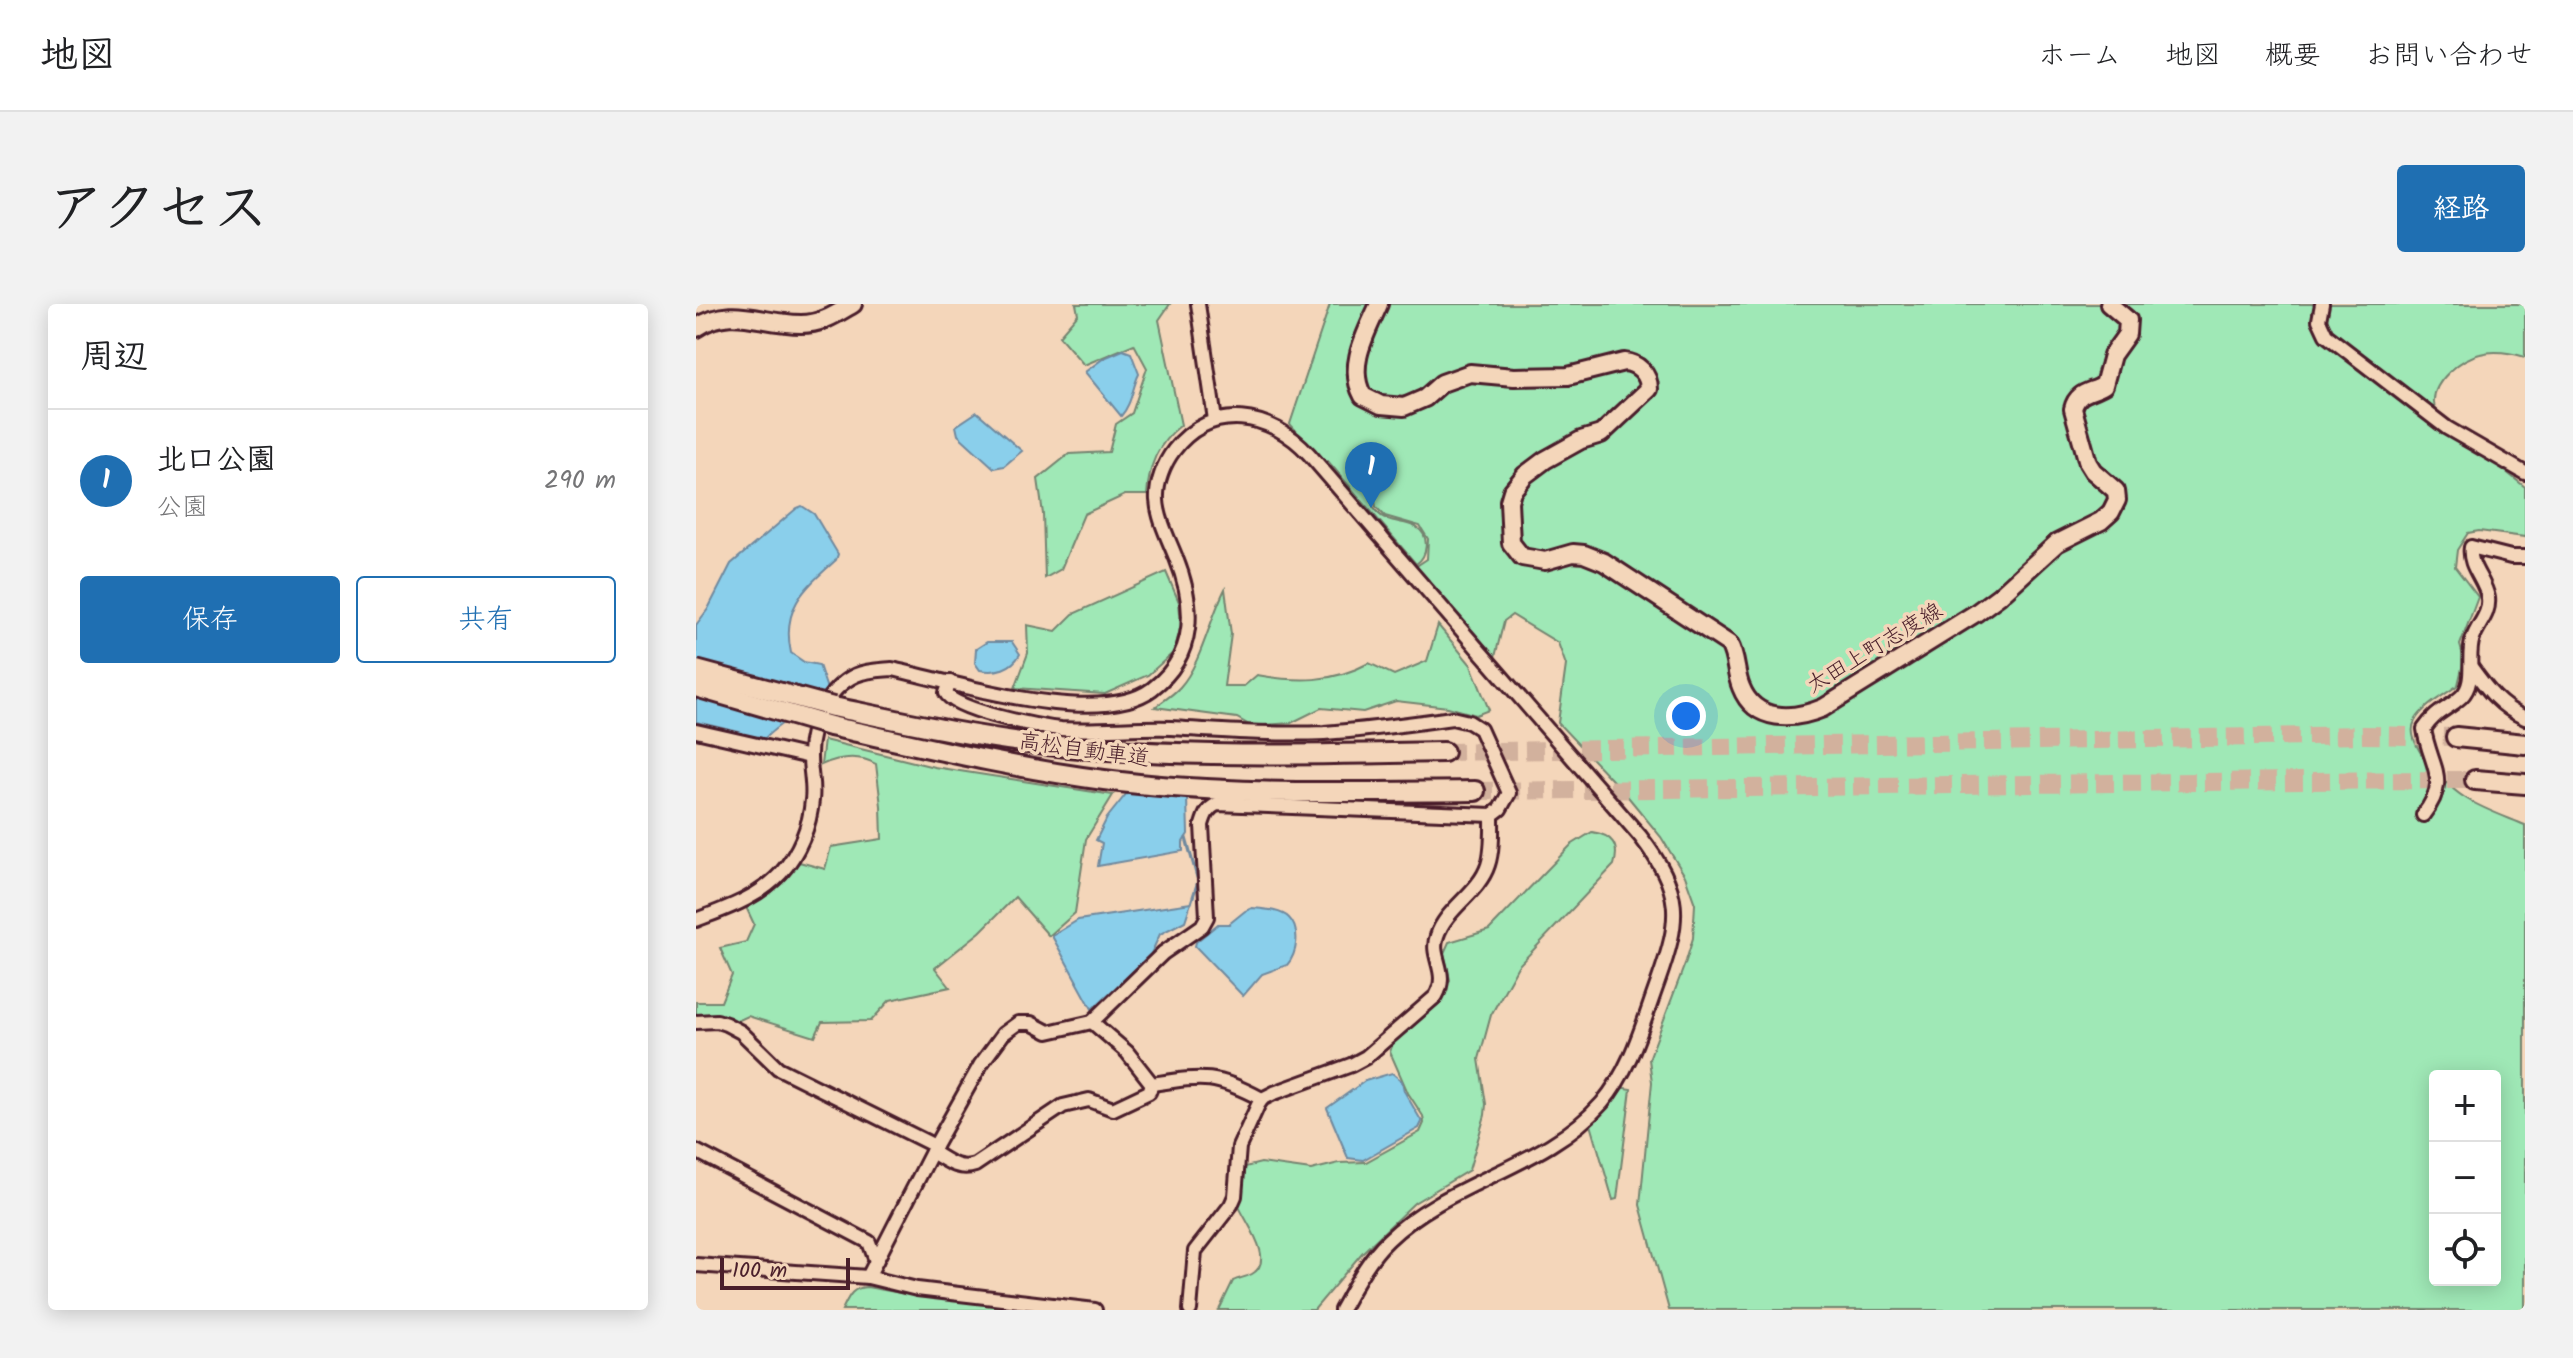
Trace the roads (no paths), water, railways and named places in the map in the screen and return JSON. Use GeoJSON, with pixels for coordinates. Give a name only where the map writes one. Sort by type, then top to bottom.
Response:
{"type":"FeatureCollection","features":[{"type":"Feature","properties":{"kind":"highway","name":"高松自動車道"},"geometry":{"type":"LineString","coordinates":[[696,670],[833,707],[942,730],[1036,743],[1116,750],[1321,755],[1444,752]]}},
{"type":"Feature","properties":{"kind":"highway","name":"高松自動車道"},"geometry":{"type":"LineString","coordinates":[[696,687],[830,726],[993,763],[1105,780],[1277,793],[1475,791]]}},
{"type":"Feature","properties":{"kind":"highway"},"geometry":{"type":"LineString","coordinates":[[2456,737],[2525,744]]}},
{"type":"Feature","properties":{"kind":"highway"},"geometry":{"type":"LineString","coordinates":[[2475,780],[2525,784]]}},
{"type":"Feature","properties":{"kind":"main road"},"geometry":{"type":"LineString","coordinates":[[696,328],[709,315],[721,310],[733,309],[801,324],[822,321],[853,304]]}},
{"type":"Feature","properties":{"kind":"main road","name":"太田上町志度線"},"geometry":{"type":"LineString","coordinates":[[1379,304],[1360,353],[1356,377],[1363,396],[1381,405],[1404,407],[1414,404],[1442,383],[1470,373],[1514,377],[1568,376],[1624,362],[1633,363],[1645,373],[1649,389],[1601,434],[1581,440],[1545,460],[1518,483],[1509,501],[1511,543],[1522,557],[1534,561],[1573,553],[1604,562],[1729,644],[1735,654],[1739,685],[1744,695],[1760,710],[1787,718],[1823,708],[1976,613],[2057,543],[2095,526],[2111,512],[2117,500],[2116,491],[2088,463],[2073,409],[2075,400],[2081,394],[2104,385],[2112,355],[2127,334],[2128,320],[2109,304]]}},
{"type":"Feature","properties":{"kind":"street"},"geometry":{"type":"LineString","coordinates":[[1198,304],[1215,420]]}},
{"type":"Feature","properties":{"kind":"street"},"geometry":{"type":"LineString","coordinates":[[2322,304],[2319,320],[2326,335],[2447,428],[2525,473]]}},
{"type":"Feature","properties":{"kind":"street"},"geometry":{"type":"LineString","coordinates":[[696,920],[751,897],[783,871],[801,842],[810,815],[813,798],[811,741],[817,719],[839,686],[856,675],[892,669],[1051,703],[1080,705],[1109,703],[1152,689],[1180,654],[1187,638],[1190,618],[1188,590],[1156,501],[1164,465],[1185,436],[1200,425],[1224,417],[1251,420],[1278,428],[1293,437],[1640,836],[1658,860],[1675,901],[1674,930],[1647,1014],[1626,1065],[1602,1102],[1564,1136],[1428,1209],[1405,1225],[1371,1258],[1341,1310]]}},
{"type":"Feature","properties":{"kind":"street"},"geometry":{"type":"LineString","coordinates":[[2423,815],[2438,788],[2424,729],[2434,714],[2462,696],[2469,683],[2472,640],[2489,602],[2486,589],[2471,563],[2471,547],[2511,557],[2525,557]]}},
{"type":"Feature","properties":{"kind":"street"},"geometry":{"type":"LineString","coordinates":[[2471,667],[2503,707],[2525,718]]}},
{"type":"Feature","properties":{"kind":"street"},"geometry":{"type":"LineString","coordinates":[[950,682],[946,693],[948,699],[1029,724],[1060,729],[1169,728],[1253,734],[1325,733],[1452,718],[1469,722],[1480,729],[1507,784],[1509,793],[1506,801],[1492,815],[1488,867],[1437,934],[1435,942],[1442,986],[1436,996],[1366,1057],[1262,1099],[1239,1147],[1235,1196],[1195,1251],[1190,1310]]}},
{"type":"Feature","properties":{"kind":"street"},"geometry":{"type":"LineString","coordinates":[[696,731],[810,757]]}},
{"type":"Feature","properties":{"kind":"street"},"geometry":{"type":"LineString","coordinates":[[868,1277],[933,1149],[981,1064],[1003,1034],[1018,1023],[1031,1023],[1048,1032],[1092,1022],[1163,953],[1202,926],[1207,917],[1202,825],[1211,807],[1217,804],[1492,815]]}},
{"type":"Feature","properties":{"kind":"street"},"geometry":{"type":"LineString","coordinates":[[696,1022],[717,1021],[741,1032],[778,1068],[933,1149],[952,1164],[967,1168],[1063,1106],[1089,1100],[1113,1109],[1149,1092],[1152,1084]]}},
{"type":"Feature","properties":{"kind":"street"},"geometry":{"type":"LineString","coordinates":[[1092,1022],[1127,1052],[1152,1084]]}},
{"type":"Feature","properties":{"kind":"street"},"geometry":{"type":"LineString","coordinates":[[1152,1084],[1198,1077],[1215,1079],[1262,1099]]}},
{"type":"Feature","properties":{"kind":"street"},"geometry":{"type":"LineString","coordinates":[[696,1151],[869,1242],[876,1261]]}},
{"type":"Feature","properties":{"kind":"street"},"geometry":{"type":"LineString","coordinates":[[696,1265],[868,1277],[917,1289],[1095,1310]]}},
{"type":"Feature","properties":{"kind":"water"},"geometry":{"type":"Polygon","coordinates":[[[1123,350],[1131,353],[1139,374],[1121,416],[1085,372],[1104,358],[1123,350]]]}},
{"type":"Feature","properties":{"kind":"water"},"geometry":{"type":"Polygon","coordinates":[[[977,412],[1022,451],[1004,466],[994,468],[958,435],[956,426],[977,412]]]}},
{"type":"Feature","properties":{"kind":"water"},"geometry":{"type":"Polygon","coordinates":[[[802,506],[814,514],[838,554],[836,560],[798,600],[789,623],[791,653],[804,662],[819,665],[827,689],[762,741],[696,722],[696,625],[708,609],[731,564],[802,506]]]}},
{"type":"Feature","properties":{"kind":"water"},"geometry":{"type":"Polygon","coordinates":[[[987,642],[1012,642],[1020,654],[1003,669],[980,670],[975,663],[976,649],[987,642]]]}},
{"type":"Feature","properties":{"kind":"water"},"geometry":{"type":"Polygon","coordinates":[[[1127,793],[1187,798],[1188,834],[1183,842],[1183,851],[1098,866],[1102,843],[1096,840],[1107,818],[1127,793]]]}},
{"type":"Feature","properties":{"kind":"water"},"geometry":{"type":"Polygon","coordinates":[[[1191,903],[1185,921],[1160,934],[1150,956],[1092,1009],[1052,936],[1078,920],[1191,903]]]}},
{"type":"Feature","properties":{"kind":"water"},"geometry":{"type":"Polygon","coordinates":[[[1252,908],[1286,915],[1293,923],[1296,942],[1287,965],[1262,974],[1243,996],[1195,946],[1218,924],[1229,924],[1252,908]]]}},
{"type":"Feature","properties":{"kind":"water"},"geometry":{"type":"Polygon","coordinates":[[[1392,1073],[1402,1081],[1404,1091],[1422,1122],[1419,1128],[1363,1160],[1348,1158],[1327,1108],[1365,1081],[1392,1073]]]}},
{"type":"Feature","properties":{"kind":"waterway"},"geometry":{"type":"LineString","coordinates":[[1186,838],[1198,881],[1191,903]]}},
{"type":"Feature","properties":{"kind":"tunnel"},"geometry":{"type":"LineString","coordinates":[[1444,752],[2364,735],[2456,737]]}},
{"type":"Feature","properties":{"kind":"tunnel"},"geometry":{"type":"LineString","coordinates":[[1475,791],[2475,780]]}},
{"type":"Feature","properties":{"kind":"place","name":"北口公園"},"geometry":{"type":"Point","coordinates":[1371,508]}}]}
